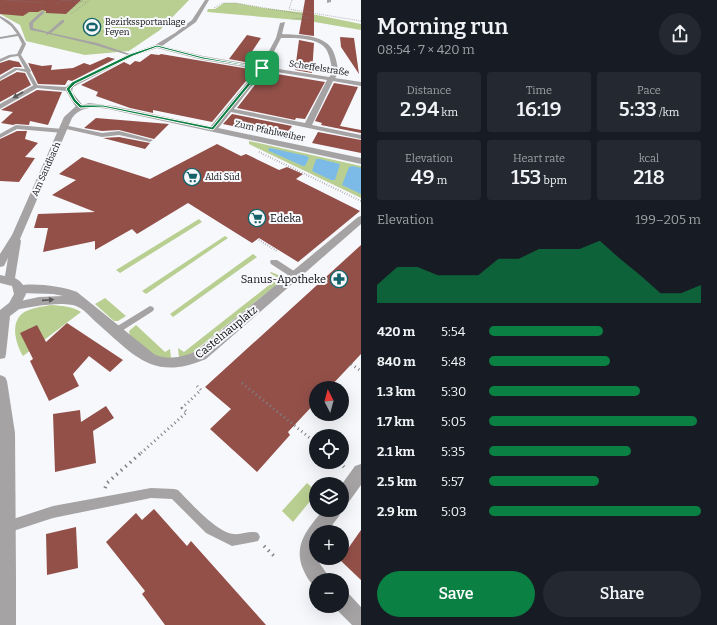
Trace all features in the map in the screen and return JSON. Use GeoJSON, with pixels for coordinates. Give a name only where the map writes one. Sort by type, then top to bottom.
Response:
{"type":"FeatureCollection","features":[{"type":"Feature","properties":{"kind":"street"},"geometry":{"type":"LineString","coordinates":[[68,89],[74,83],[131,55],[157,46],[189,26],[203,8],[207,0]]}},
{"type":"Feature","properties":{"kind":"street"},"geometry":{"type":"LineString","coordinates":[[213,129],[262,68],[281,36],[283,23]]}},
{"type":"Feature","properties":{"kind":"street"},"geometry":{"type":"LineString","coordinates":[[281,36],[314,40],[326,46],[336,73],[331,79],[307,127]]}},
{"type":"Feature","properties":{"kind":"street","name":"Scheffelstraße"},"geometry":{"type":"LineString","coordinates":[[157,46],[203,58],[361,84]]}},
{"type":"Feature","properties":{"kind":"street"},"geometry":{"type":"LineString","coordinates":[[0,107],[13,98],[36,86],[68,89]]}},
{"type":"Feature","properties":{"kind":"street"},"geometry":{"type":"LineString","coordinates":[[68,89],[80,107]]}},
{"type":"Feature","properties":{"kind":"street","name":"Zum Pfahlweiher"},"geometry":{"type":"LineString","coordinates":[[80,107],[103,106],[361,161]]}},
{"type":"Feature","properties":{"kind":"street","name":"Am Sandbach"},"geometry":{"type":"LineString","coordinates":[[0,263],[17,236],[70,114],[80,107]]}},
{"type":"Feature","properties":{"kind":"street"},"geometry":{"type":"LineString","coordinates":[[229,110],[361,137]]}},
{"type":"Feature","properties":{"kind":"street","name":"Castelnauplatz"},"geometry":{"type":"LineString","coordinates":[[20,289],[55,289],[65,291],[82,302],[114,332],[154,360],[177,363],[188,361],[201,355],[361,219]]}},
{"type":"Feature","properties":{"kind":"street","name":"Am Sandbach"},"geometry":{"type":"LineString","coordinates":[[5,280],[13,264],[17,236]]}},
{"type":"Feature","properties":{"kind":"street"},"geometry":{"type":"LineString","coordinates":[[5,280],[17,285],[20,289],[20,297],[15,306]]}},
{"type":"Feature","properties":{"kind":"street"},"geometry":{"type":"LineString","coordinates":[[0,354],[2,315],[15,306],[30,302],[55,299],[82,302]]}},
{"type":"Feature","properties":{"kind":"street"},"geometry":{"type":"LineString","coordinates":[[0,381],[8,433],[7,527],[3,579],[6,625]]}},
{"type":"Feature","properties":{"kind":"street"},"geometry":{"type":"LineString","coordinates":[[349,488],[361,472]]}},
{"type":"Feature","properties":{"kind":"street"},"geometry":{"type":"LineString","coordinates":[[309,546],[309,560]]}},
{"type":"Feature","properties":{"kind":"street"},"geometry":{"type":"LineString","coordinates":[[349,608],[361,621]]}},
{"type":"Feature","properties":{"kind":"lane"},"geometry":{"type":"LineString","coordinates":[[43,12],[33,20],[30,28],[47,34],[96,44],[131,55]]}},
{"type":"Feature","properties":{"kind":"lane"},"geometry":{"type":"LineString","coordinates":[[0,17],[14,25],[20,35],[24,44],[19,55]]}},
{"type":"Feature","properties":{"kind":"lane"},"geometry":{"type":"LineString","coordinates":[[47,34],[63,21]]}},
{"type":"Feature","properties":{"kind":"lane"},"geometry":{"type":"LineString","coordinates":[[0,38],[20,35]]}},
{"type":"Feature","properties":{"kind":"lane"},"geometry":{"type":"LineString","coordinates":[[0,55],[8,52]]}},
{"type":"Feature","properties":{"kind":"lane"},"geometry":{"type":"LineString","coordinates":[[0,62],[10,56],[19,55]]}},
{"type":"Feature","properties":{"kind":"lane"},"geometry":{"type":"LineString","coordinates":[[19,55],[36,86]]}},
{"type":"Feature","properties":{"kind":"lane"},"geometry":{"type":"LineString","coordinates":[[0,80],[16,69],[29,71]]}},
{"type":"Feature","properties":{"kind":"lane"},"geometry":{"type":"LineString","coordinates":[[0,136],[16,127],[64,129],[102,135],[119,133],[150,140]]}},
{"type":"Feature","properties":{"kind":"lane"},"geometry":{"type":"LineString","coordinates":[[274,262],[294,275]]}},
{"type":"Feature","properties":{"kind":"lane"},"geometry":{"type":"LineString","coordinates":[[114,332],[150,309]]}},
{"type":"Feature","properties":{"kind":"lane"},"geometry":{"type":"LineString","coordinates":[[7,527],[53,512],[151,493],[174,494],[210,529],[232,540],[254,537]]}},
{"type":"Feature","properties":{"kind":"path"},"geometry":{"type":"LineString","coordinates":[[5,0],[45,3]]}},
{"type":"Feature","properties":{"kind":"path"},"geometry":{"type":"LineString","coordinates":[[56,4],[61,0],[87,2]]}},
{"type":"Feature","properties":{"kind":"path"},"geometry":{"type":"LineString","coordinates":[[43,12],[65,14],[83,0]]}},
{"type":"Feature","properties":{"kind":"path"},"geometry":{"type":"LineString","coordinates":[[71,14],[90,0]]}},
{"type":"Feature","properties":{"kind":"path"},"geometry":{"type":"LineString","coordinates":[[288,13],[292,0]]}},
{"type":"Feature","properties":{"kind":"path"},"geometry":{"type":"LineString","coordinates":[[203,8],[215,8],[223,3],[236,3],[298,14]]}},
{"type":"Feature","properties":{"kind":"path"},"geometry":{"type":"LineString","coordinates":[[289,9],[329,14],[361,21]]}},
{"type":"Feature","properties":{"kind":"path"},"geometry":{"type":"LineString","coordinates":[[290,19],[309,18],[292,10]]}},
{"type":"Feature","properties":{"kind":"path"},"geometry":{"type":"LineString","coordinates":[[236,134],[241,143],[361,201]]}},
{"type":"Feature","properties":{"kind":"path"},"geometry":{"type":"LineString","coordinates":[[351,364],[361,371]]}},
{"type":"Feature","properties":{"kind":"path"},"geometry":{"type":"LineString","coordinates":[[242,383],[309,437]]}},
{"type":"Feature","properties":{"kind":"path"},"geometry":{"type":"LineString","coordinates":[[98,503],[107,483],[187,412],[182,408],[201,390],[197,386]]}},
{"type":"Feature","properties":{"kind":"path"},"geometry":{"type":"LineString","coordinates":[[254,537],[276,558]]}},
{"type":"Feature","properties":{"kind":"green space","name":"Bezirkssportanlage Feyen"},"geometry":{"type":"Polygon","coordinates":[[[2,0],[189,0],[160,30],[129,51],[85,55],[26,41],[20,25],[0,14],[0,3],[2,0]]]}},
{"type":"Feature","properties":{"kind":"green space"},"geometry":{"type":"Polygon","coordinates":[[[224,3],[236,3],[307,13],[361,24],[361,30],[309,21],[207,12],[208,9],[215,9],[224,3]]]}},
{"type":"Feature","properties":{"kind":"green space"},"geometry":{"type":"Polygon","coordinates":[[[249,141],[361,166],[361,198],[249,144],[249,141]]]}},
{"type":"Feature","properties":{"kind":"green space"},"geometry":{"type":"Polygon","coordinates":[[[199,219],[202,222],[120,273],[116,270],[199,219]]]}},
{"type":"Feature","properties":{"kind":"green space"},"geometry":{"type":"Polygon","coordinates":[[[225,236],[228,238],[146,294],[142,291],[225,236]]]}},
{"type":"Feature","properties":{"kind":"green space"},"geometry":{"type":"Polygon","coordinates":[[[253,254],[257,257],[173,317],[170,314],[253,254]]]}},
{"type":"Feature","properties":{"kind":"green space"},"geometry":{"type":"Polygon","coordinates":[[[271,272],[281,276],[281,281],[192,353],[179,359],[157,358],[130,336],[129,331],[136,325],[165,352],[170,349],[171,358],[179,357],[178,348],[184,352],[278,278],[270,273],[271,272]]]}},
{"type":"Feature","properties":{"kind":"green space"},"geometry":{"type":"Polygon","coordinates":[[[105,298],[126,316],[118,321],[114,321],[95,304],[105,298]]]}},
{"type":"Feature","properties":{"kind":"green space"},"geometry":{"type":"Polygon","coordinates":[[[51,305],[70,307],[81,312],[23,356],[17,342],[15,332],[15,326],[19,317],[29,310],[51,305]]]}},
{"type":"Feature","properties":{"kind":"green space"},"geometry":{"type":"Polygon","coordinates":[[[307,483],[309,485],[309,503],[293,522],[282,511],[307,483]]]}},
{"type":"Feature","properties":{"kind":"water"},"geometry":{"type":"Polygon","coordinates":[[[270,148],[307,156],[309,158],[305,166],[303,166],[269,151],[268,149],[270,148]]]}},
{"type":"Feature","properties":{"kind":"water"},"geometry":{"type":"Polygon","coordinates":[[[316,159],[340,164],[335,180],[331,180],[312,171],[316,159]]]}},
{"type":"Feature","properties":{"kind":"water"},"geometry":{"type":"Polygon","coordinates":[[[353,166],[361,168],[361,194],[342,185],[349,167],[353,166]]]}},
{"type":"Feature","properties":{"kind":"building"},"geometry":{"type":"Polygon","coordinates":[[[0,0],[81,0],[66,14],[46,13],[46,11],[42,10],[38,12],[29,12],[23,16],[0,14],[0,0]]]}},
{"type":"Feature","properties":{"kind":"building"},"geometry":{"type":"Polygon","coordinates":[[[305,0],[314,0],[314,36],[299,34],[305,0]]]}},
{"type":"Feature","properties":{"kind":"building"},"geometry":{"type":"Polygon","coordinates":[[[247,35],[261,38],[245,62],[229,59],[247,35]]]}},
{"type":"Feature","properties":{"kind":"building"},"geometry":{"type":"Polygon","coordinates":[[[340,37],[354,38],[359,74],[341,47],[340,37]]]}},
{"type":"Feature","properties":{"kind":"building"},"geometry":{"type":"Polygon","coordinates":[[[299,40],[314,43],[312,73],[295,70],[299,40]]]}},
{"type":"Feature","properties":{"kind":"building"},"geometry":{"type":"Polygon","coordinates":[[[151,54],[161,54],[255,70],[212,122],[153,110],[153,113],[130,108],[96,96],[98,92],[81,85],[124,62],[130,65],[135,61],[140,62],[151,54]]]}},
{"type":"Feature","properties":{"kind":"building"},"geometry":{"type":"Polygon","coordinates":[[[108,57],[115,59],[72,81],[68,80],[65,85],[38,84],[28,63],[42,66],[52,65],[51,70],[73,68],[84,63],[90,65],[108,57]]]}},
{"type":"Feature","properties":{"kind":"building"},"geometry":{"type":"Polygon","coordinates":[[[9,60],[19,62],[22,67],[14,67],[0,75],[0,63],[9,60]]]}},
{"type":"Feature","properties":{"kind":"building"},"geometry":{"type":"Polygon","coordinates":[[[17,72],[25,73],[31,85],[0,102],[0,81],[17,72]]]}},
{"type":"Feature","properties":{"kind":"building"},"geometry":{"type":"Polygon","coordinates":[[[265,72],[325,82],[305,119],[296,118],[295,120],[237,108],[265,72]]]}},
{"type":"Feature","properties":{"kind":"building"},"geometry":{"type":"Polygon","coordinates":[[[334,83],[358,87],[340,126],[361,130],[361,133],[321,125],[322,123],[315,121],[334,83]]]}},
{"type":"Feature","properties":{"kind":"building"},"geometry":{"type":"Polygon","coordinates":[[[37,90],[62,92],[48,125],[30,121],[29,125],[1,123],[13,112],[1,110],[37,90]]]}},
{"type":"Feature","properties":{"kind":"building"},"geometry":{"type":"Polygon","coordinates":[[[232,114],[292,126],[285,137],[223,124],[232,114]]]}},
{"type":"Feature","properties":{"kind":"building"},"geometry":{"type":"Polygon","coordinates":[[[96,118],[169,124],[154,139],[119,130],[102,131],[84,128],[96,118]]]}},
{"type":"Feature","properties":{"kind":"building"},"geometry":{"type":"Polygon","coordinates":[[[17,131],[27,131],[25,139],[38,143],[25,157],[35,158],[19,182],[0,181],[0,139],[17,131]]]}},
{"type":"Feature","properties":{"kind":"building"},"geometry":{"type":"Polygon","coordinates":[[[318,132],[361,140],[361,153],[312,143],[318,132]]]}},
{"type":"Feature","properties":{"kind":"building"},"geometry":{"type":"Polygon","coordinates":[[[119,137],[150,143],[145,149],[103,138],[119,137]]]}},
{"type":"Feature","properties":{"kind":"building"},"geometry":{"type":"Polygon","coordinates":[[[217,144],[241,156],[246,154],[279,170],[287,167],[303,174],[296,179],[360,211],[298,262],[259,238],[252,243],[188,203],[137,234],[132,229],[95,250],[95,241],[43,252],[48,228],[34,228],[38,214],[95,212],[52,195],[76,180],[59,174],[82,157],[150,179],[217,144]]]}},
{"type":"Feature","properties":{"kind":"building"},"geometry":{"type":"Polygon","coordinates":[[[361,245],[361,354],[336,381],[309,381],[309,410],[288,432],[290,435],[257,472],[210,429],[231,409],[205,387],[361,245]]]}},
{"type":"Feature","properties":{"kind":"building"},"geometry":{"type":"Polygon","coordinates":[[[67,323],[123,360],[110,372],[89,356],[73,374],[79,386],[49,401],[30,361],[33,359],[20,333],[37,325],[46,342],[67,323]]]}},
{"type":"Feature","properties":{"kind":"building"},"geometry":{"type":"Polygon","coordinates":[[[106,406],[114,418],[93,431],[96,463],[55,472],[53,414],[80,410],[81,422],[106,406]]]}},
{"type":"Feature","properties":{"kind":"building"},"geometry":{"type":"Polygon","coordinates":[[[154,509],[187,546],[191,541],[266,625],[165,625],[142,594],[145,591],[106,542],[136,513],[142,520],[154,509]]]}},
{"type":"Feature","properties":{"kind":"building"},"geometry":{"type":"Polygon","coordinates":[[[76,527],[78,568],[47,575],[46,534],[76,527]]]}},
{"type":"Feature","properties":{"kind":"building"},"geometry":{"type":"Polygon","coordinates":[[[361,530],[361,580],[345,565],[349,565],[349,547],[361,530]]]}},
{"type":"Feature","properties":{"kind":"place","name":"Bezirkssportanlage Feyen"},"geometry":{"type":"Point","coordinates":[92,27]}},
{"type":"Feature","properties":{"kind":"place","name":"Aldi Süd"},"geometry":{"type":"Point","coordinates":[192,177]}},
{"type":"Feature","properties":{"kind":"place","name":"Edeka"},"geometry":{"type":"Point","coordinates":[257,218]}},
{"type":"Feature","properties":{"kind":"place","name":"Sanus-Apotheke"},"geometry":{"type":"Point","coordinates":[339,279]}},
{"type":"Feature","properties":{"kind":"route"},"geometry":{"type":"LineString","coordinates":[[157,46],[203,58],[262,68],[213,129],[103,106],[90,105],[80,107],[68,89],[74,83],[131,55],[157,46]]}}]}
